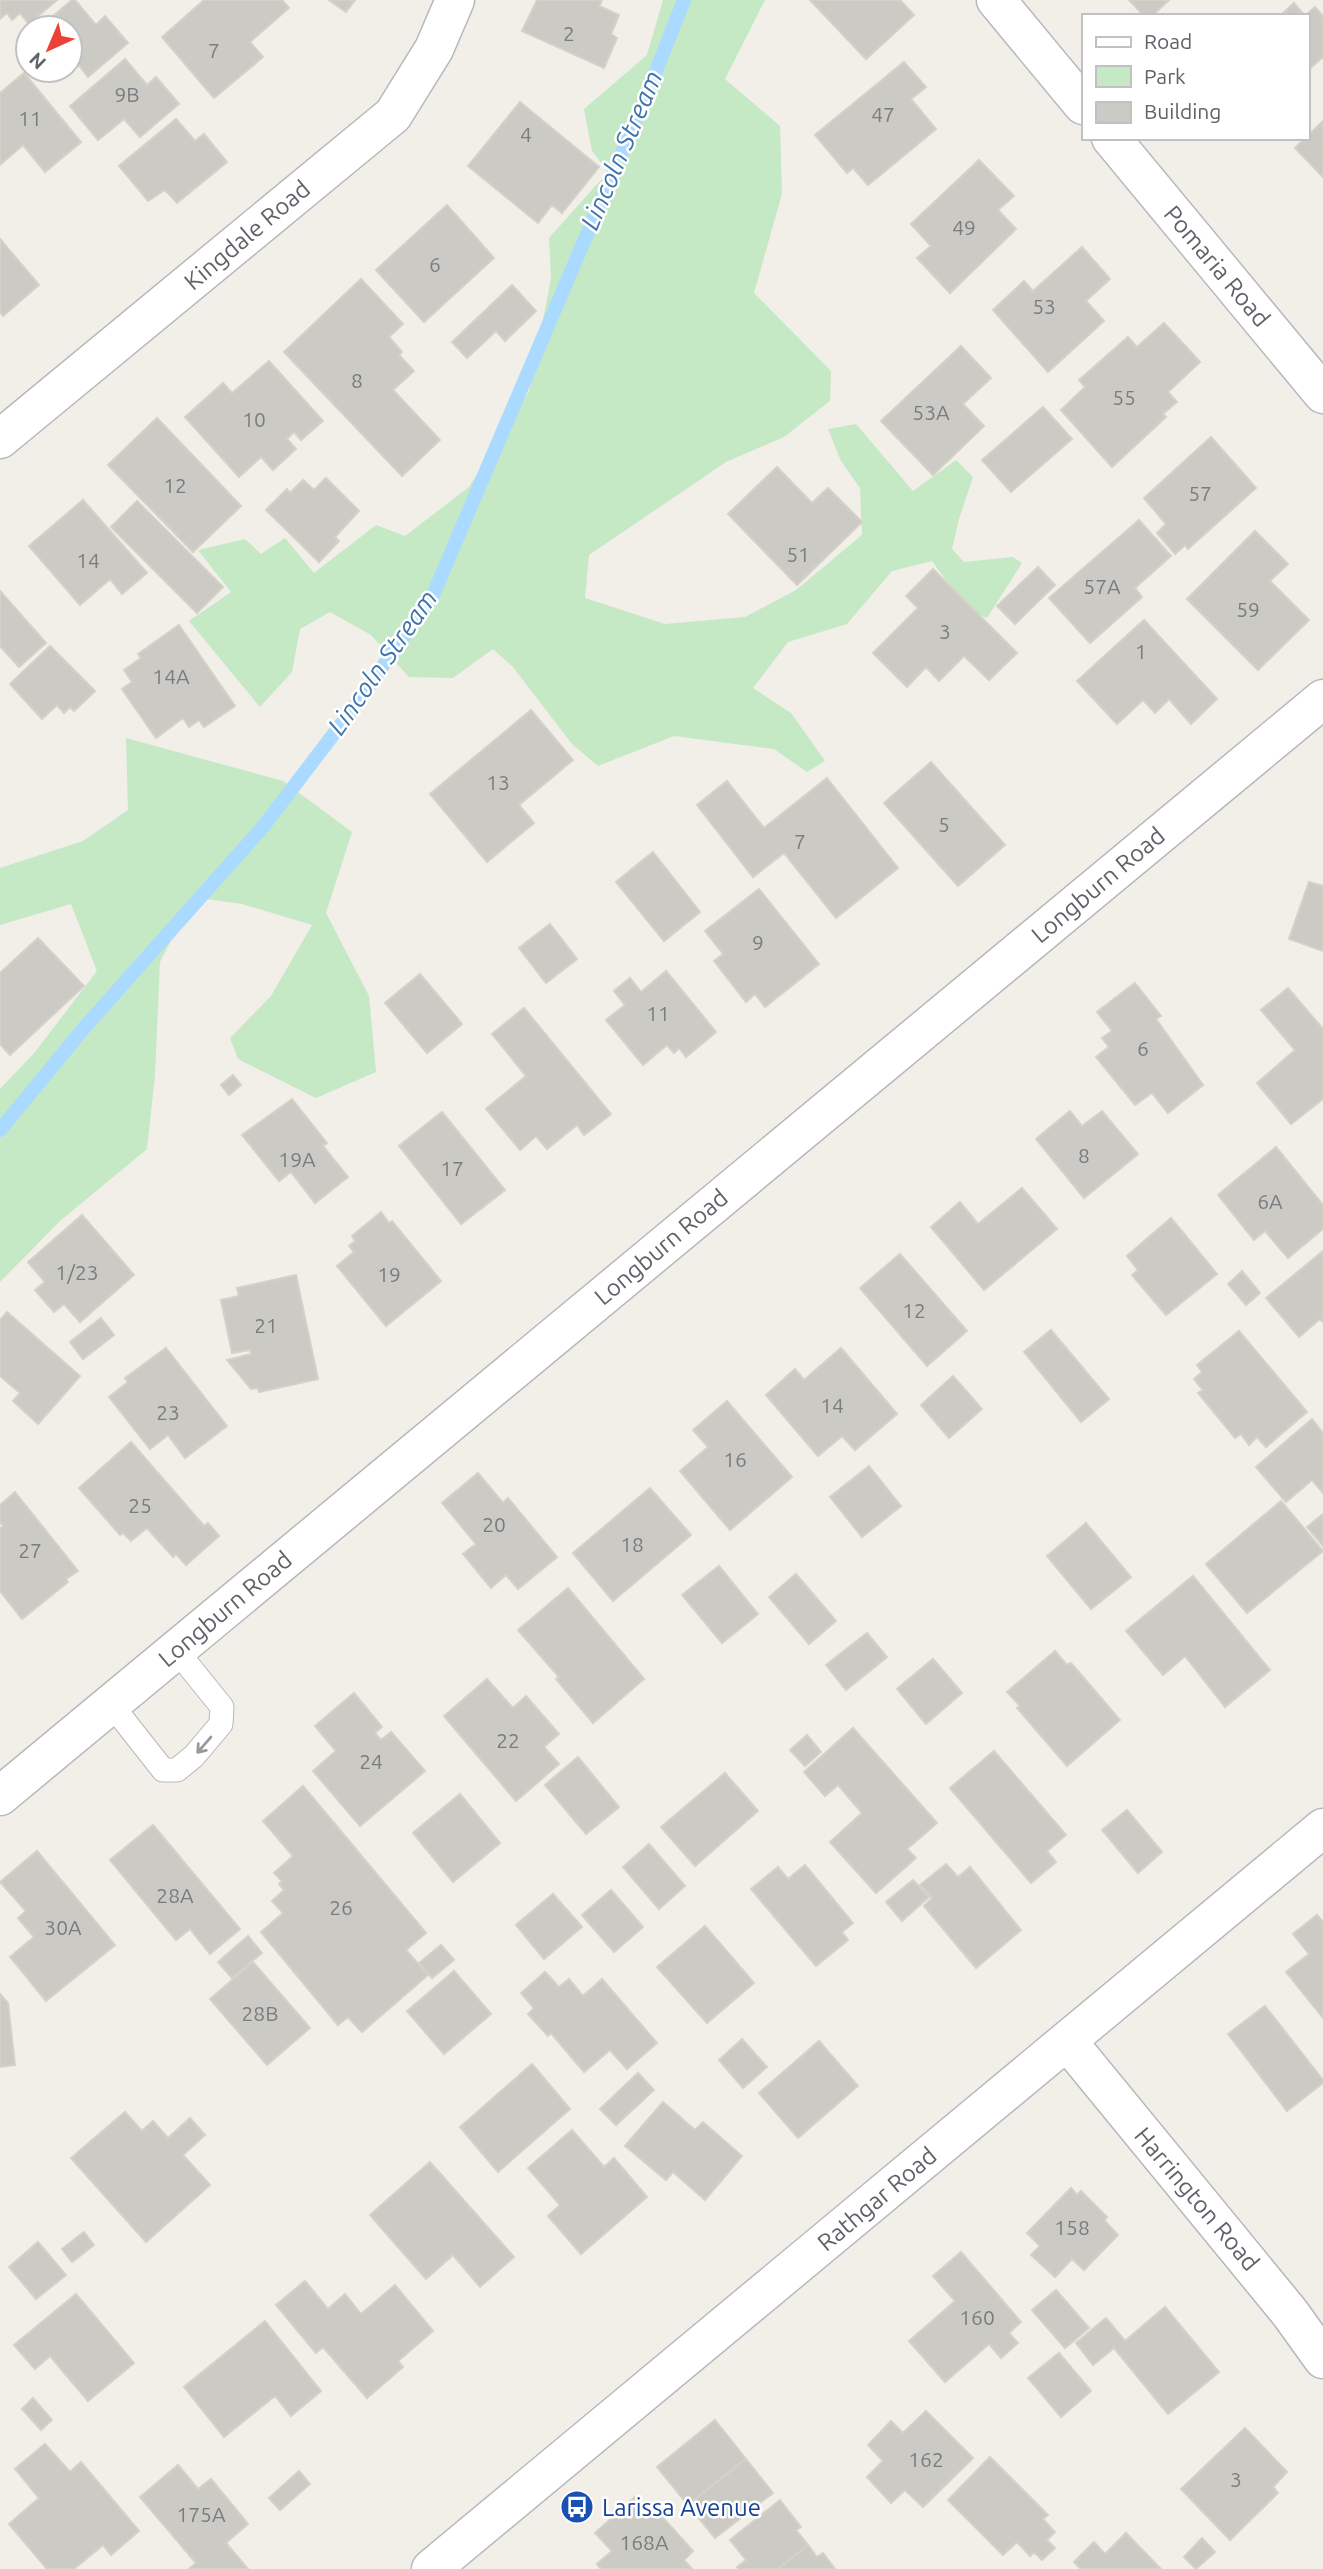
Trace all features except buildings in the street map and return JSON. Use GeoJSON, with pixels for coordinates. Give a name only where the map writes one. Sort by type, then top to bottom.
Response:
{"type":"FeatureCollection","features":[{"type":"Feature","properties":{"kind":"street","name":"Kingdale Road"},"geometry":{"type":"LineString","coordinates":[[0,439],[393,115],[434,49],[455,0]]}},
{"type":"Feature","properties":{"kind":"street"},"geometry":{"type":"LineString","coordinates":[[996,0],[1082,104]]}},
{"type":"Feature","properties":{"kind":"street","name":"Pomaria Road"},"geometry":{"type":"LineString","coordinates":[[1113,140],[1323,394]]}},
{"type":"Feature","properties":{"kind":"street","name":"Longburn Road"},"geometry":{"type":"LineString","coordinates":[[0,1796],[1323,699]]}},
{"type":"Feature","properties":{"kind":"street","name":"Rathgar Road"},"geometry":{"type":"LineString","coordinates":[[431,2569],[1323,1828]]}},
{"type":"Feature","properties":{"kind":"street","name":"Harrington Road"},"geometry":{"type":"LineString","coordinates":[[1067,2041],[1290,2313],[1323,2359]]}},
{"type":"Feature","properties":{"kind":"lane"},"geometry":{"type":"LineString","coordinates":[[111,1704],[163,1770],[177,1770],[194,1756],[221,1724],[222,1707],[176,1650]]}},
{"type":"Feature","properties":{"kind":"green space"},"geometry":{"type":"Polygon","coordinates":[[[663,0],[765,0],[725,79],[780,126],[782,194],[754,293],[831,371],[830,401],[784,437],[726,462],[589,555],[585,598],[665,624],[745,617],[796,590],[862,535],[860,488],[841,461],[828,429],[856,424],[913,491],[956,460],[973,477],[952,549],[964,562],[1013,557],[1022,563],[987,618],[967,609],[932,561],[892,571],[847,624],[788,642],[753,688],[791,713],[825,761],[807,772],[774,749],[674,736],[598,766],[572,744],[513,667],[493,649],[453,678],[409,677],[371,635],[330,612],[300,629],[292,672],[260,707],[189,621],[231,592],[198,550],[245,539],[261,554],[285,538],[314,573],[376,525],[405,536],[469,487],[529,391],[551,279],[549,238],[608,172],[592,151],[584,109],[647,55],[663,0]]]}},
{"type":"Feature","properties":{"kind":"green space"},"geometry":{"type":"Polygon","coordinates":[[[126,738],[283,781],[352,832],[326,913],[369,996],[376,1072],[316,1098],[238,1059],[230,1038],[271,996],[312,925],[242,904],[193,897],[160,962],[155,1075],[147,1149],[60,1221],[0,1282],[0,1089],[35,1052],[97,971],[71,904],[0,925],[0,868],[83,841],[128,810],[126,738]]]}},
{"type":"Feature","properties":{"kind":"waterway","name":"Lincoln Stream"},"geometry":{"type":"LineString","coordinates":[[0,1130],[84,1028],[262,828],[349,714],[433,595],[649,89],[684,0]]}},
{"type":"Feature","properties":{"kind":"place","name":"Larissa Avenue"},"geometry":{"type":"Point","coordinates":[577,2507]}}]}
